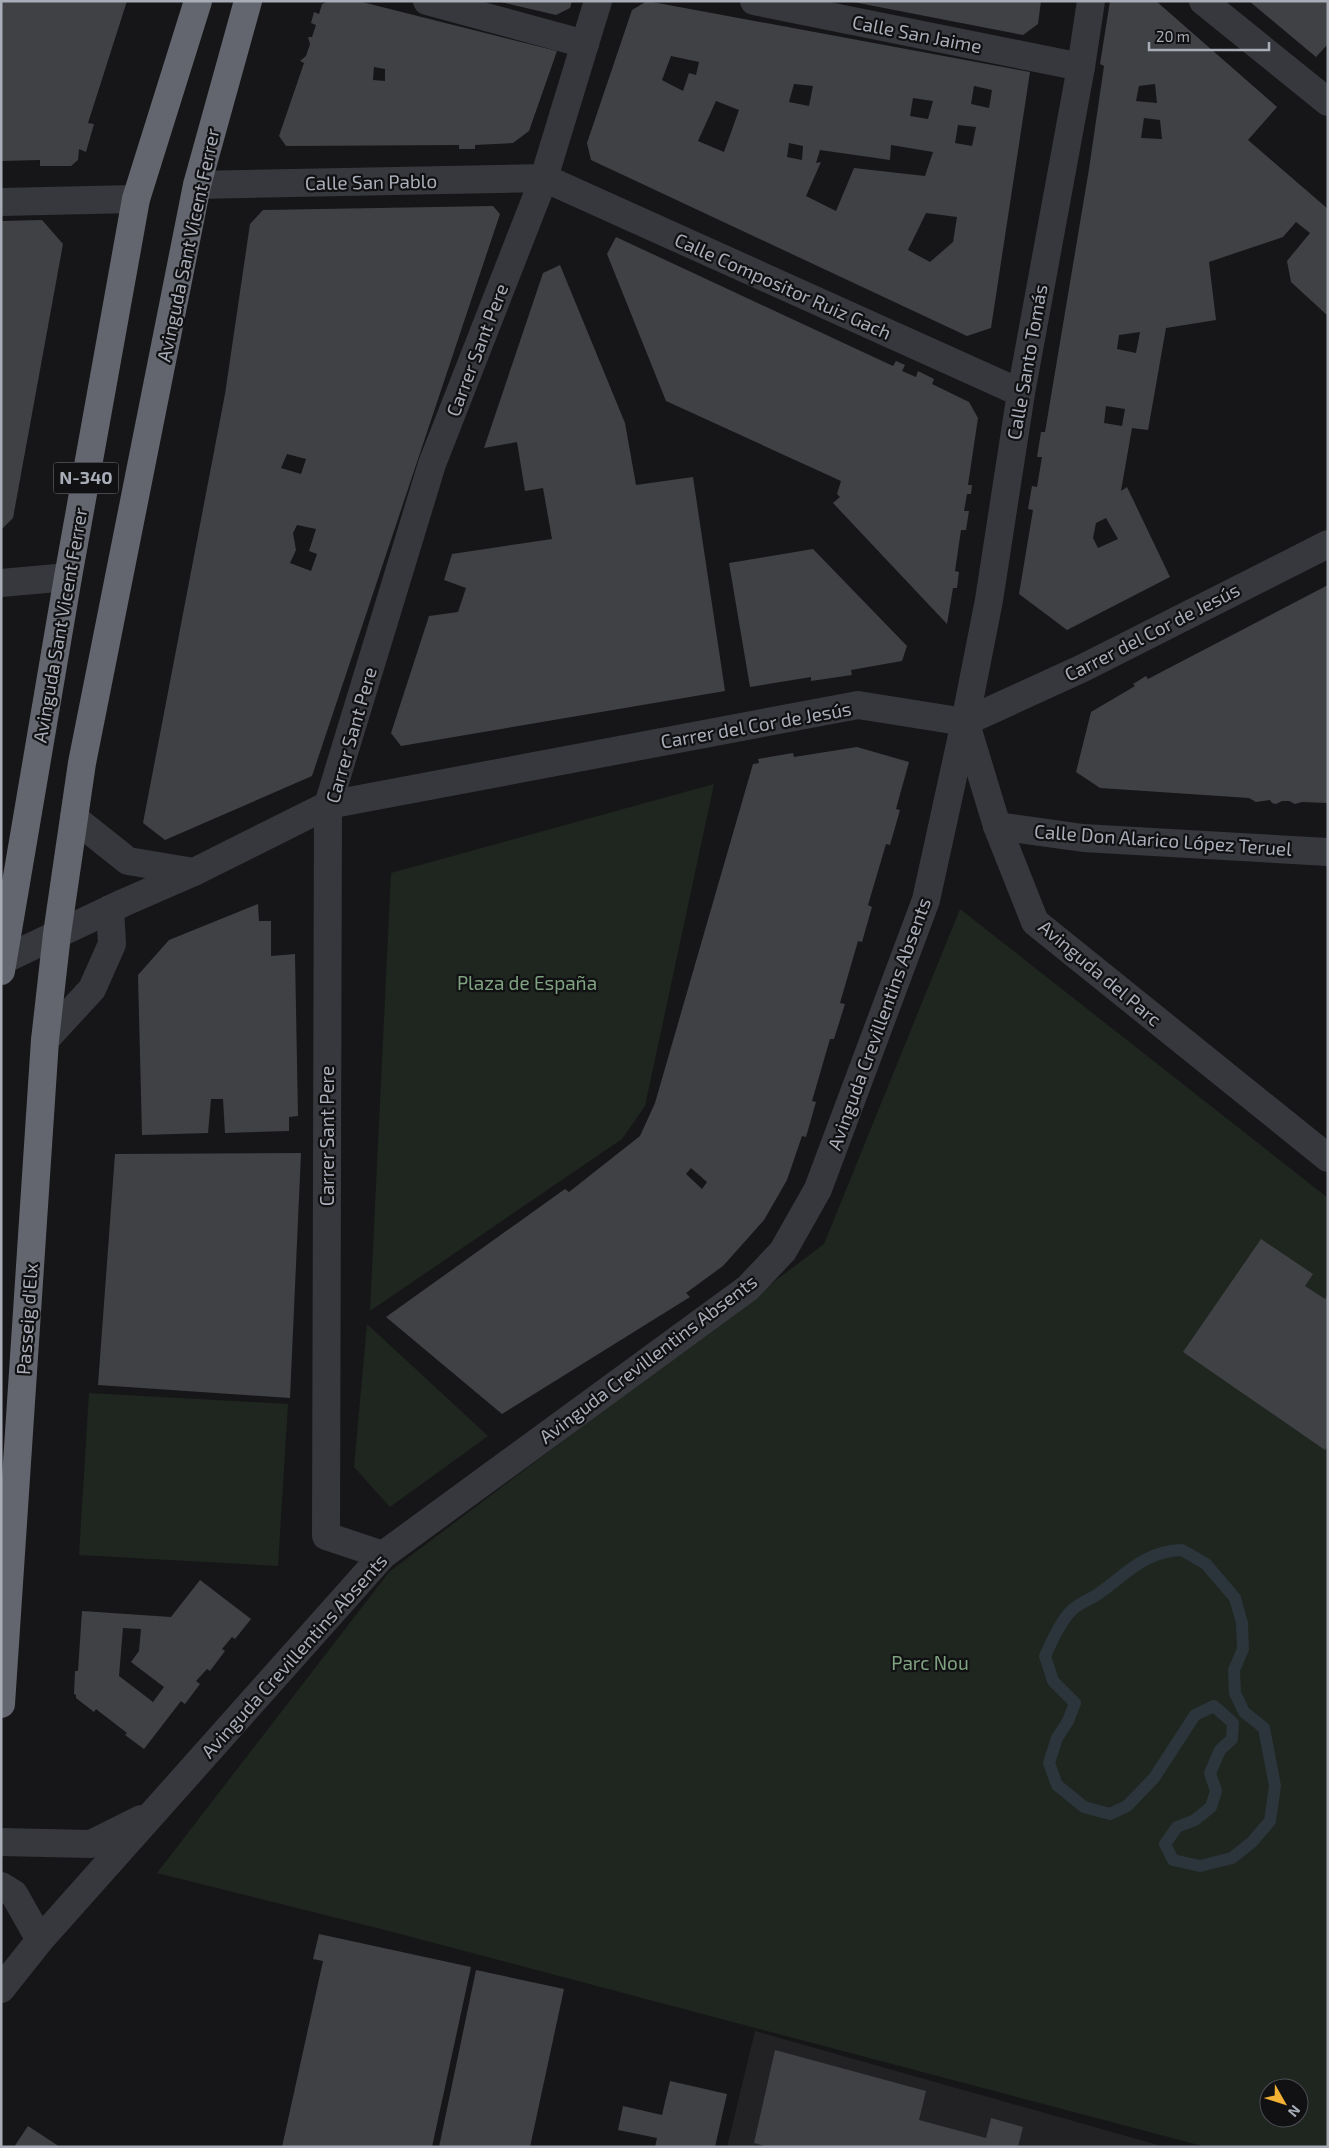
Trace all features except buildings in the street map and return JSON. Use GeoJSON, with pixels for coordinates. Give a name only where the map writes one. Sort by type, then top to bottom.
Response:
{"type":"FeatureCollection","features":[{"type":"Feature","properties":{"kind":"highway","name":"Avinguda Sant Vicent Ferrer"},"geometry":{"type":"LineString","coordinates":[[2,961],[68,577],[136,200],[198,1]]}},
{"type":"Feature","properties":{"kind":"highway","name":"Avinguda Sant Vicent Ferrer"},"geometry":{"type":"LineString","coordinates":[[57,934],[82,763],[197,185],[248,1]]}},
{"type":"Feature","properties":{"kind":"highway","name":"Passeig d'Elx"},"geometry":{"type":"LineString","coordinates":[[1,1704],[45,1040],[57,934]]}},
{"type":"Feature","properties":{"kind":"highway","name":"N-340"},"geometry":{"type":"LineString","coordinates":[[1,971],[2,961]]}},
{"type":"Feature","properties":{"kind":"street"},"geometry":{"type":"LineString","coordinates":[[428,1],[585,44]]}},
{"type":"Feature","properties":{"kind":"street","name":"Carrer Sant Pere"},"geometry":{"type":"LineString","coordinates":[[383,1555],[326,1536],[328,805],[432,464],[544,178],[598,1]]}},
{"type":"Feature","properties":{"kind":"street","name":"Calle San Jaime"},"geometry":{"type":"LineString","coordinates":[[754,1],[1080,67]]}},
{"type":"Feature","properties":{"kind":"street","name":"Calle Santo Tomás"},"geometry":{"type":"LineString","coordinates":[[965,722],[989,600],[1021,393],[1091,1]]}},
{"type":"Feature","properties":{"kind":"street"},"geometry":{"type":"LineString","coordinates":[[1203,1],[1328,102]]}},
{"type":"Feature","properties":{"kind":"street","name":"Calle San Pablo"},"geometry":{"type":"LineString","coordinates":[[197,185],[544,178]]}},
{"type":"Feature","properties":{"kind":"street","name":"Calle Compositor Ruiz Gach"},"geometry":{"type":"LineString","coordinates":[[544,178],[1021,393]]}},
{"type":"Feature","properties":{"kind":"street"},"geometry":{"type":"LineString","coordinates":[[1,202],[136,200]]}},
{"type":"Feature","properties":{"kind":"street","name":"Carrer del Cor de Jesús"},"geometry":{"type":"LineString","coordinates":[[2,961],[110,909],[194,872],[328,805],[858,705],[965,722],[1083,668],[1328,544]]}},
{"type":"Feature","properties":{"kind":"street"},"geometry":{"type":"LineString","coordinates":[[1,583],[68,577]]}},
{"type":"Feature","properties":{"kind":"street","name":"Avinguda del Parc"},"geometry":{"type":"LineString","coordinates":[[965,722],[998,826],[1035,922],[1328,1158]]}},
{"type":"Feature","properties":{"kind":"street","name":"Avinguda Crevillentins Absents"},"geometry":{"type":"LineString","coordinates":[[1,1989],[40,1940],[383,1555],[748,1288],[783,1251],[818,1188],[926,900],[965,722]]}},
{"type":"Feature","properties":{"kind":"street"},"geometry":{"type":"LineString","coordinates":[[74,818],[128,861],[194,872]]}},
{"type":"Feature","properties":{"kind":"street","name":"Calle Don Alarico López Teruel"},"geometry":{"type":"LineString","coordinates":[[998,826],[1083,838],[1328,852]]}},
{"type":"Feature","properties":{"kind":"street"},"geometry":{"type":"LineString","coordinates":[[45,1040],[92,989],[112,944],[110,909]]}},
{"type":"Feature","properties":{"kind":"street","name":"Avinguda Crevillentins Absents"},"geometry":{"type":"LineString","coordinates":[[1,1842],[91,1844],[154,1812]]}},
{"type":"Feature","properties":{"kind":"street"},"geometry":{"type":"LineString","coordinates":[[1,1886],[14,1894],[40,1940]]}},
{"type":"Feature","properties":{"kind":"shaded area"},"geometry":{"type":"Polygon","coordinates":[[[755,2031],[1165,2147],[727,2147],[755,2031]]]}},
{"type":"Feature","properties":{"kind":"green space","name":"Plaza de España"},"geometry":{"type":"Polygon","coordinates":[[[714,784],[645,1106],[622,1139],[370,1311],[391,873],[714,784]]]}},
{"type":"Feature","properties":{"kind":"green space","name":"Parc Nou"},"geometry":{"type":"Polygon","coordinates":[[[960,909],[1328,1198],[1328,2147],[1206,2147],[385,1930],[157,1873],[389,1572],[824,1244],[960,909]]]}},
{"type":"Feature","properties":{"kind":"green space"},"geometry":{"type":"Polygon","coordinates":[[[367,1324],[488,1436],[390,1507],[354,1467],[367,1324]]]}},
{"type":"Feature","properties":{"kind":"green space"},"geometry":{"type":"Polygon","coordinates":[[[89,1393],[288,1404],[278,1566],[79,1555],[89,1393]]]}},
{"type":"Feature","properties":{"kind":"waterway"},"geometry":{"type":"LineString","coordinates":[[1182,1550],[1206,1564],[1235,1598],[1242,1623],[1243,1649],[1234,1670],[1235,1693],[1244,1712],[1264,1728],[1275,1786],[1270,1821],[1252,1842],[1232,1858],[1200,1866],[1173,1860],[1165,1844],[1177,1827],[1195,1820],[1211,1807],[1216,1791],[1210,1773],[1220,1750],[1232,1739],[1233,1723],[1214,1706],[1195,1715],[1154,1778],[1127,1806],[1110,1814],[1084,1807],[1057,1785],[1049,1763],[1057,1738],[1068,1721],[1075,1703],[1053,1681],[1045,1656],[1060,1626],[1074,1608],[1095,1596],[1135,1566],[1156,1555],[1168,1551],[1182,1550]]}}]}
